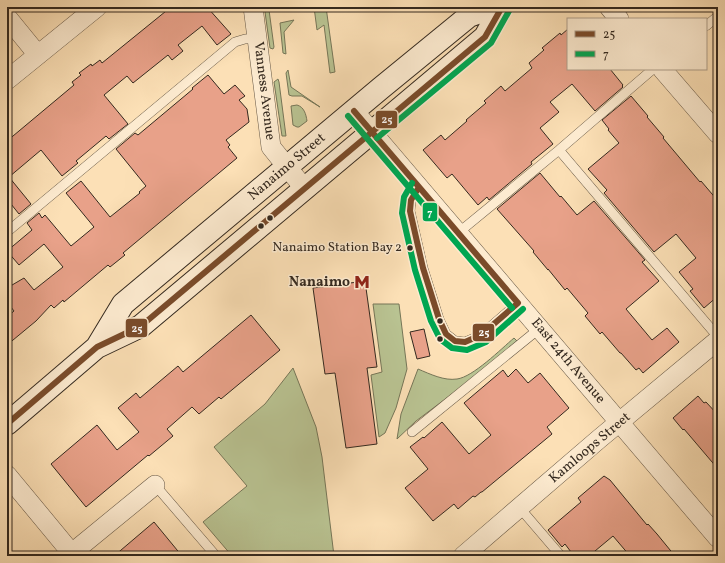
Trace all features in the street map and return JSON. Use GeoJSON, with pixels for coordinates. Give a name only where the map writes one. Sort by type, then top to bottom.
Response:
{"type":"FeatureCollection","features":[{"type":"Feature","properties":{"kind":"main road","name":"Nanaimo Street"},"geometry":{"type":"LineString","coordinates":[[97,347],[123,304],[354,111],[465,12],[494,7]]}},
{"type":"Feature","properties":{"kind":"main road","name":"Nanaimo Street"},"geometry":{"type":"LineString","coordinates":[[7,424],[97,347],[141,326],[485,37],[502,7]]}},
{"type":"Feature","properties":{"kind":"street"},"geometry":{"type":"LineString","coordinates":[[7,80],[97,7]]}},
{"type":"Feature","properties":{"kind":"street","name":"Vanness Avenue"},"geometry":{"type":"LineString","coordinates":[[254,7],[271,147],[304,188]]}},
{"type":"Feature","properties":{"kind":"street"},"geometry":{"type":"LineString","coordinates":[[609,7],[618,18]]}},
{"type":"Feature","properties":{"kind":"street"},"geometry":{"type":"LineString","coordinates":[[7,17],[38,55]]}},
{"type":"Feature","properties":{"kind":"street"},"geometry":{"type":"LineString","coordinates":[[663,70],[718,134]]}},
{"type":"Feature","properties":{"kind":"street","name":"East 24th Avenue"},"geometry":{"type":"LineString","coordinates":[[354,111],[718,538]]}},
{"type":"Feature","properties":{"kind":"street","name":"Kamloops Street"},"geometry":{"type":"LineString","coordinates":[[463,556],[718,340]]}},
{"type":"Feature","properties":{"kind":"street"},"geometry":{"type":"LineString","coordinates":[[7,475],[69,555],[155,484]]}},
{"type":"Feature","properties":{"kind":"lane"},"geometry":{"type":"LineString","coordinates":[[707,25],[718,16]]}},
{"type":"Feature","properties":{"kind":"lane"},"geometry":{"type":"LineString","coordinates":[[7,232],[235,42],[245,39],[258,38]]}},
{"type":"Feature","properties":{"kind":"lane"},"geometry":{"type":"LineString","coordinates":[[458,233],[560,150],[652,70]]}},
{"type":"Feature","properties":{"kind":"lane"},"geometry":{"type":"LineString","coordinates":[[560,150],[718,337]]}},
{"type":"Feature","properties":{"kind":"lane"},"geometry":{"type":"LineString","coordinates":[[419,187],[411,200],[410,211],[423,268],[439,319],[446,334],[455,341],[465,342],[481,335],[518,303]]}},
{"type":"Feature","properties":{"kind":"lane"},"geometry":{"type":"LineString","coordinates":[[412,432],[540,328]]}},
{"type":"Feature","properties":{"kind":"lane"},"geometry":{"type":"LineString","coordinates":[[155,484],[216,556]]}},
{"type":"Feature","properties":{"kind":"lane"},"geometry":{"type":"LineString","coordinates":[[519,507],[561,556]]}},
{"type":"Feature","properties":{"kind":"green space"},"geometry":{"type":"Polygon","coordinates":[[[314,7],[326,7],[335,72],[330,73],[324,25],[317,30],[314,7]]]}},
{"type":"Feature","properties":{"kind":"green space"},"geometry":{"type":"Polygon","coordinates":[[[269,10],[273,49],[270,48],[265,12],[269,10]]]}},
{"type":"Feature","properties":{"kind":"green space"},"geometry":{"type":"Polygon","coordinates":[[[294,20],[284,32],[286,54],[283,53],[280,23],[294,20]]]}},
{"type":"Feature","properties":{"kind":"green space"},"geometry":{"type":"Polygon","coordinates":[[[288,70],[291,87],[320,107],[302,96],[289,95],[286,73],[288,70]]]}},
{"type":"Feature","properties":{"kind":"green space"},"geometry":{"type":"Polygon","coordinates":[[[278,79],[286,136],[282,136],[274,82],[278,79]]]}},
{"type":"Feature","properties":{"kind":"green space"},"geometry":{"type":"Polygon","coordinates":[[[297,105],[304,111],[307,121],[299,127],[293,125],[291,106],[297,105]]]}},
{"type":"Feature","properties":{"kind":"green space"},"geometry":{"type":"Polygon","coordinates":[[[373,304],[399,304],[407,369],[396,408],[385,433],[379,437],[371,375],[382,372],[373,304]]]}},
{"type":"Feature","properties":{"kind":"green space"},"geometry":{"type":"Polygon","coordinates":[[[514,338],[517,341],[464,385],[416,421],[397,439],[401,414],[418,369],[437,377],[447,379],[464,377],[487,362],[514,338]]]}},
{"type":"Feature","properties":{"kind":"green space"},"geometry":{"type":"Polygon","coordinates":[[[293,368],[316,427],[322,457],[334,556],[232,556],[203,522],[247,486],[214,447],[265,404],[293,368]]]}},
{"type":"Feature","properties":{"kind":"building"},"geometry":{"type":"Polygon","coordinates":[[[171,7],[207,7],[231,34],[217,45],[202,26],[178,45],[183,51],[172,60],[168,55],[133,83],[127,76],[104,95],[128,124],[109,139],[106,136],[76,161],[78,163],[62,176],[41,150],[9,177],[31,204],[19,214],[7,199],[7,141],[74,85],[72,82],[81,75],[79,73],[91,64],[92,66],[100,60],[102,63],[171,7]]]}},
{"type":"Feature","properties":{"kind":"building"},"geometry":{"type":"Polygon","coordinates":[[[567,30],[567,70],[611,70],[623,87],[595,111],[572,84],[550,102],[559,112],[540,128],[553,144],[531,162],[532,164],[489,200],[487,197],[478,205],[452,174],[447,178],[423,150],[441,135],[445,140],[486,103],[484,101],[501,86],[505,91],[532,68],[529,63],[544,50],[542,48],[560,33],[561,35],[567,30]]]}},
{"type":"Feature","properties":{"kind":"building"},"geometry":{"type":"Polygon","coordinates":[[[208,75],[224,94],[235,85],[245,96],[239,100],[247,109],[249,122],[226,140],[230,145],[228,147],[237,158],[123,253],[125,255],[110,267],[108,265],[64,302],[63,300],[54,308],[51,305],[36,321],[7,345],[7,317],[14,311],[7,302],[7,288],[24,278],[34,290],[63,267],[44,244],[19,265],[7,251],[32,230],[27,223],[39,213],[42,218],[45,215],[71,246],[94,227],[66,193],[81,181],[110,217],[140,193],[139,192],[146,186],[116,149],[135,133],[138,135],[208,75]]]}},
{"type":"Feature","properties":{"kind":"building"},"geometry":{"type":"Polygon","coordinates":[[[631,96],[664,137],[663,138],[718,201],[718,296],[704,308],[690,291],[693,289],[679,272],[696,258],[676,234],[654,252],[604,193],[607,190],[588,169],[619,143],[602,120],[631,96]]]}},
{"type":"Feature","properties":{"kind":"building"},"geometry":{"type":"Polygon","coordinates":[[[540,173],[577,215],[594,201],[645,260],[642,262],[659,281],[626,309],[652,340],[667,328],[679,342],[643,373],[639,368],[636,370],[602,332],[600,334],[585,316],[588,313],[567,288],[565,290],[533,252],[534,251],[497,209],[540,173]]]}},
{"type":"Feature","properties":{"kind":"building"},"geometry":{"type":"Polygon","coordinates":[[[365,281],[377,367],[367,368],[377,444],[346,448],[335,373],[325,374],[313,288],[365,281]]]}},
{"type":"Feature","properties":{"kind":"building"},"geometry":{"type":"Polygon","coordinates":[[[251,315],[280,350],[221,399],[219,397],[199,414],[192,407],[167,429],[173,436],[86,507],[51,464],[97,425],[117,450],[139,432],[118,408],[136,393],[140,398],[178,366],[183,372],[251,315]]]}},
{"type":"Feature","properties":{"kind":"building"},"geometry":{"type":"Polygon","coordinates":[[[424,329],[430,356],[417,359],[410,332],[424,329]]]}},
{"type":"Feature","properties":{"kind":"building"},"geometry":{"type":"Polygon","coordinates":[[[516,369],[528,383],[540,373],[569,408],[547,427],[552,434],[482,492],[475,497],[473,496],[458,509],[454,504],[433,521],[405,488],[428,469],[410,447],[423,437],[424,438],[442,422],[469,454],[491,435],[464,403],[503,370],[508,377],[516,369]]]}},
{"type":"Feature","properties":{"kind":"building"},"geometry":{"type":"Polygon","coordinates":[[[698,396],[718,415],[718,469],[673,418],[698,396]]]}},
{"type":"Feature","properties":{"kind":"building"},"geometry":{"type":"Polygon","coordinates":[[[604,476],[610,480],[675,556],[630,556],[613,536],[589,556],[574,556],[565,544],[562,547],[548,530],[581,502],[578,498],[604,476]]]}},
{"type":"Feature","properties":{"kind":"building"},"geometry":{"type":"Polygon","coordinates":[[[154,522],[182,556],[114,556],[154,522]]]}},
{"type":"Feature","properties":{"kind":"transit line","name":"25"},"geometry":{"type":"LineString","coordinates":[[7,424],[97,347],[141,326],[485,37],[502,7]]}},
{"type":"Feature","properties":{"kind":"transit line","name":"7"},"geometry":{"type":"LineString","coordinates":[[377,138],[491,43],[509,11]]}},
{"type":"Feature","properties":{"kind":"transit line","name":"25"},"geometry":{"type":"LineString","coordinates":[[354,111],[419,187]]}},
{"type":"Feature","properties":{"kind":"transit line","name":"7"},"geometry":{"type":"LineString","coordinates":[[348,116],[512,308]]}},
{"type":"Feature","properties":{"kind":"transit line","name":"7"},"geometry":{"type":"LineString","coordinates":[[412,183],[404,197],[402,213],[415,270],[431,321],[440,339],[452,348],[467,350],[486,342],[523,309]]}},
{"type":"Feature","properties":{"kind":"transit line","name":"25"},"geometry":{"type":"LineString","coordinates":[[419,187],[518,303],[481,335],[465,342],[455,341],[446,334],[439,319],[423,268],[410,211],[411,200],[419,187]]}},
{"type":"Feature","properties":{"kind":"place","name":"Nanaimo Station Bay 2"},"geometry":{"type":"Point","coordinates":[410,248]}},
{"type":"Feature","properties":{"kind":"place","name":"Nanaimo"},"geometry":{"type":"Point","coordinates":[362,282]}}]}
